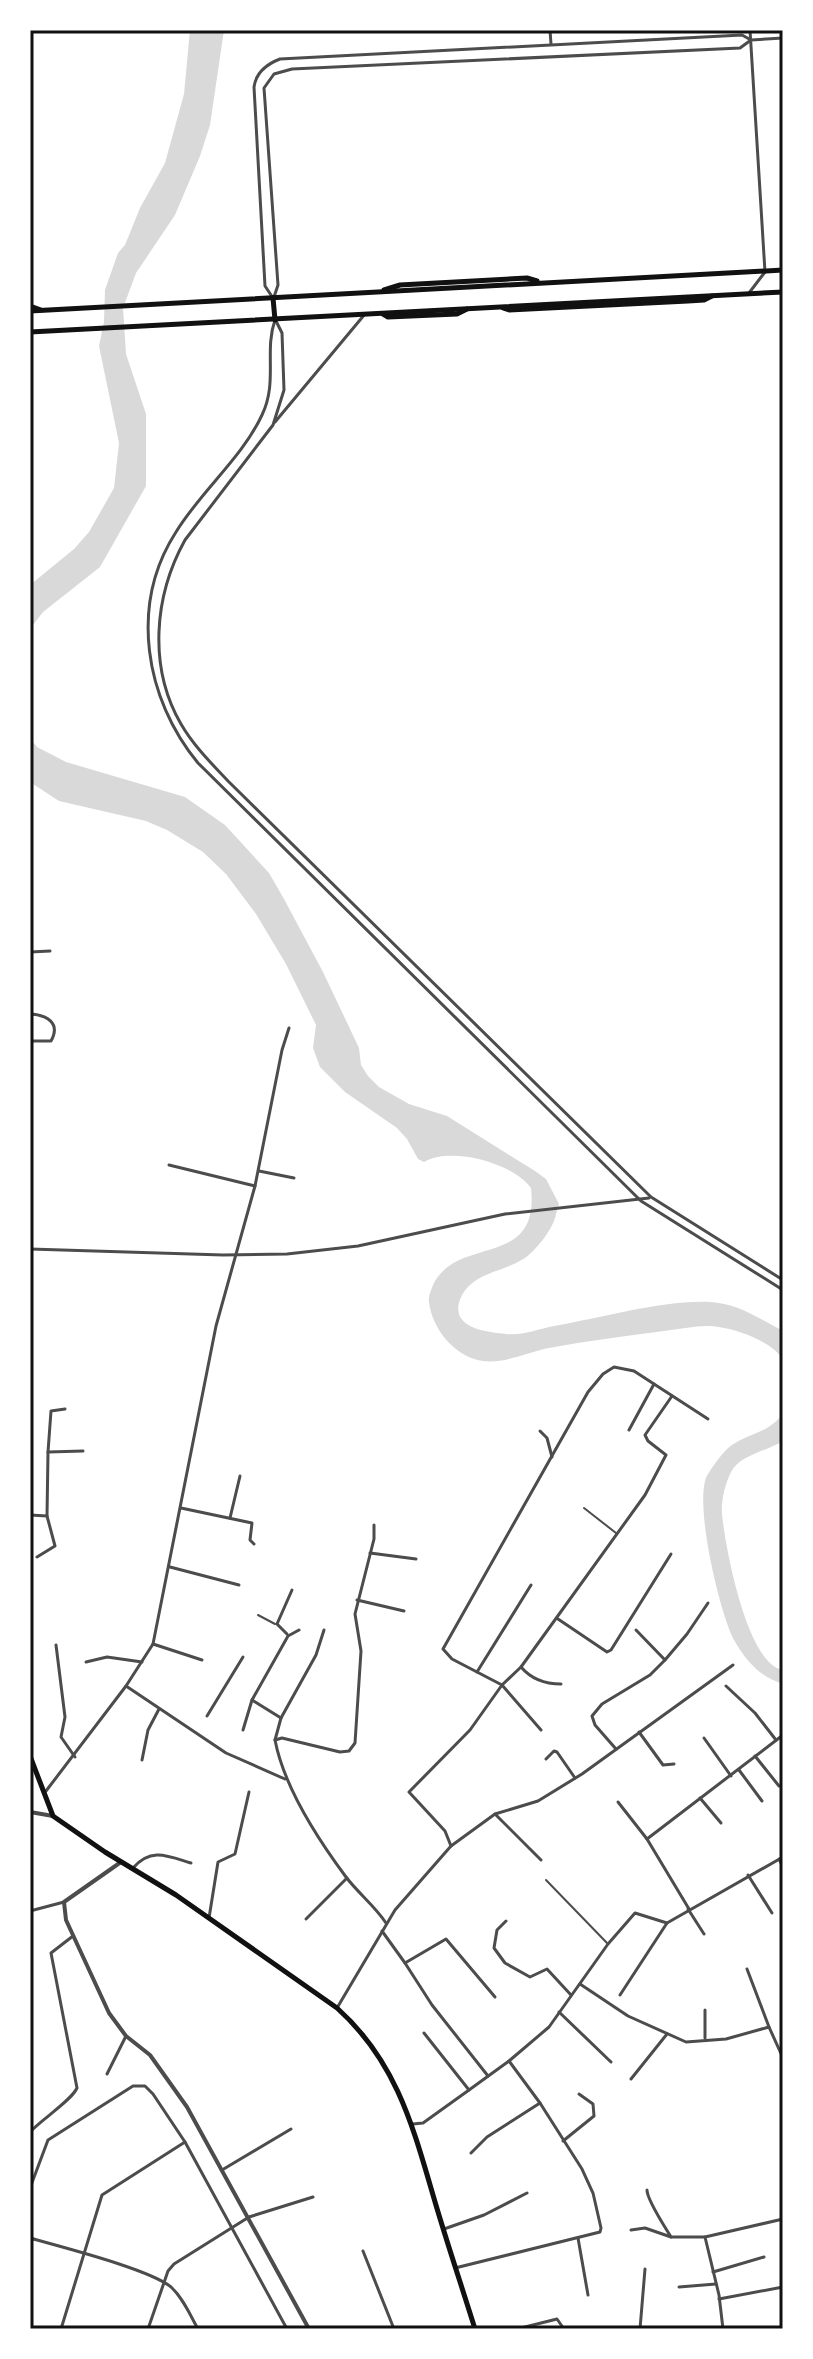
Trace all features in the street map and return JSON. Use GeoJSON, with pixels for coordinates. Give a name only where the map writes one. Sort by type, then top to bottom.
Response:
{"type":"FeatureCollection","features":[{"type":"Feature","properties":{"kind":"main road"},"geometry":{"type":"LineString","coordinates":[[30,309],[783,270]]}},
{"type":"Feature","properties":{"kind":"main road"},"geometry":{"type":"LineString","coordinates":[[32,332],[783,292]]}},
{"type":"Feature","properties":{"kind":"main road"},"geometry":{"type":"LineString","coordinates":[[273,298],[275,320]]}},
{"type":"Feature","properties":{"kind":"main road"},"geometry":{"type":"LineString","coordinates":[[30,1756],[46,1791],[53,1816],[209,1918],[337,2008],[370,2042],[389,2072],[413,2124],[475,2329]]}},
{"type":"Feature","properties":{"kind":"street"},"geometry":{"type":"LineString","coordinates":[[550,30],[551,44]]}},
{"type":"Feature","properties":{"kind":"street"},"geometry":{"type":"LineString","coordinates":[[748,294],[765,272],[750,30]]}},
{"type":"Feature","properties":{"kind":"street"},"geometry":{"type":"LineString","coordinates":[[273,298],[265,286],[254,87],[255,77],[270,63],[280,59],[551,44],[742,35],[751,40]]}},
{"type":"Feature","properties":{"kind":"street"},"geometry":{"type":"LineString","coordinates":[[273,298],[278,285],[264,88],[274,74],[307,68],[740,48],[751,40],[783,38]]}},
{"type":"Feature","properties":{"kind":"street"},"geometry":{"type":"LineString","coordinates":[[365,314],[273,425],[187,537],[167,577],[160,624],[163,677],[181,724],[228,781],[651,1197],[783,1280]]}},
{"type":"Feature","properties":{"kind":"street"},"geometry":{"type":"LineString","coordinates":[[273,425],[284,390],[282,333],[275,320]]}},
{"type":"Feature","properties":{"kind":"street"},"geometry":{"type":"LineString","coordinates":[[275,320],[270,332],[271,388],[262,415],[247,441],[177,530],[157,575],[148,621],[151,668],[155,689],[168,721],[198,763],[641,1201],[783,1290]]}},
{"type":"Feature","properties":{"kind":"street"},"geometry":{"type":"LineString","coordinates":[[247,441],[257,448]]}},
{"type":"Feature","properties":{"kind":"street"},"geometry":{"type":"LineString","coordinates":[[177,530],[187,537]]}},
{"type":"Feature","properties":{"kind":"street"},"geometry":{"type":"LineString","coordinates":[[30,952],[50,951]]}},
{"type":"Feature","properties":{"kind":"street"},"geometry":{"type":"LineString","coordinates":[[401,964],[407,957]]}},
{"type":"Feature","properties":{"kind":"street"},"geometry":{"type":"LineString","coordinates":[[30,1014],[47,1017],[55,1030],[51,1041],[30,1041]]}},
{"type":"Feature","properties":{"kind":"street"},"geometry":{"type":"LineString","coordinates":[[46,1791],[75,1757],[153,1644],[216,1326],[255,1186],[289,1028]]}},
{"type":"Feature","properties":{"kind":"street"},"geometry":{"type":"LineString","coordinates":[[169,1165],[255,1186]]}},
{"type":"Feature","properties":{"kind":"street"},"geometry":{"type":"LineString","coordinates":[[258,1170],[294,1178]]}},
{"type":"Feature","properties":{"kind":"street"},"geometry":{"type":"LineString","coordinates":[[30,1249],[287,1254],[358,1246],[505,1214],[641,1201],[651,1197]]}},
{"type":"Feature","properties":{"kind":"street"},"geometry":{"type":"LineString","coordinates":[[541,1730],[502,1685],[452,1659],[443,1649],[588,1392],[603,1374],[614,1367],[634,1371],[708,1419]]}},
{"type":"Feature","properties":{"kind":"street"},"geometry":{"type":"LineString","coordinates":[[629,1430],[654,1384]]}},
{"type":"Feature","properties":{"kind":"street"},"geometry":{"type":"LineString","coordinates":[[451,1846],[445,1831],[409,1792],[470,1730],[502,1685],[521,1667],[645,1495],[666,1455],[645,1435],[672,1396]]}},
{"type":"Feature","properties":{"kind":"street"},"geometry":{"type":"LineString","coordinates":[[37,1557],[55,1546],[47,1516],[48,1452],[51,1412],[65,1409]]}},
{"type":"Feature","properties":{"kind":"street"},"geometry":{"type":"LineString","coordinates":[[540,1431],[547,1438],[552,1457]]}},
{"type":"Feature","properties":{"kind":"street"},"geometry":{"type":"LineString","coordinates":[[48,1452],[83,1451]]}},
{"type":"Feature","properties":{"kind":"street"},"geometry":{"type":"LineString","coordinates":[[230,1518],[240,1476]]}},
{"type":"Feature","properties":{"kind":"street"},"geometry":{"type":"LineString","coordinates":[[181,1508],[252,1523],[250,1540],[254,1544]]}},
{"type":"Feature","properties":{"kind":"street"},"geometry":{"type":"LineString","coordinates":[[30,1515],[47,1516]]}},
{"type":"Feature","properties":{"kind":"street"},"geometry":{"type":"LineString","coordinates":[[275,1740],[282,1738],[340,1752],[349,1751],[355,1743],[361,1651],[355,1614],[374,1539],[374,1525]]}},
{"type":"Feature","properties":{"kind":"street"},"geometry":{"type":"LineString","coordinates":[[370,1553],[416,1559]]}},
{"type":"Feature","properties":{"kind":"street"},"geometry":{"type":"LineString","coordinates":[[558,1618],[607,1652],[611,1650],[671,1554]]}},
{"type":"Feature","properties":{"kind":"street"},"geometry":{"type":"LineString","coordinates":[[170,1567],[239,1585]]}},
{"type":"Feature","properties":{"kind":"street"},"geometry":{"type":"LineString","coordinates":[[477,1672],[531,1585]]}},
{"type":"Feature","properties":{"kind":"street"},"geometry":{"type":"LineString","coordinates":[[288,1636],[277,1624],[292,1590]]}},
{"type":"Feature","properties":{"kind":"street"},"geometry":{"type":"LineString","coordinates":[[357,1600],[404,1611]]}},
{"type":"Feature","properties":{"kind":"street"},"geometry":{"type":"LineString","coordinates":[[616,1749],[595,1725],[592,1716],[602,1704],[642,1680],[665,1660],[708,1603]]}},
{"type":"Feature","properties":{"kind":"street"},"geometry":{"type":"LineString","coordinates":[[243,1730],[252,1700],[288,1636],[299,1630]]}},
{"type":"Feature","properties":{"kind":"street"},"geometry":{"type":"LineString","coordinates":[[324,1630],[316,1655],[281,1718],[275,1740],[286,1779],[347,1878],[375,1906],[386,1923]]}},
{"type":"Feature","properties":{"kind":"street"},"geometry":{"type":"LineString","coordinates":[[636,1630],[665,1660]]}},
{"type":"Feature","properties":{"kind":"street"},"geometry":{"type":"LineString","coordinates":[[153,1644],[202,1660]]}},
{"type":"Feature","properties":{"kind":"street"},"geometry":{"type":"LineString","coordinates":[[56,1645],[65,1717],[61,1737],[75,1757]]}},
{"type":"Feature","properties":{"kind":"street"},"geometry":{"type":"LineString","coordinates":[[86,1662],[107,1657],[142,1662]]}},
{"type":"Feature","properties":{"kind":"street"},"geometry":{"type":"LineString","coordinates":[[207,1716],[243,1657]]}},
{"type":"Feature","properties":{"kind":"street"},"geometry":{"type":"LineString","coordinates":[[337,2008],[395,1910],[451,1846],[495,1814],[538,1801],[575,1778],[733,1665]]}},
{"type":"Feature","properties":{"kind":"street"},"geometry":{"type":"LineString","coordinates":[[521,1667],[533,1678],[547,1684],[561,1684]]}},
{"type":"Feature","properties":{"kind":"street"},"geometry":{"type":"LineString","coordinates":[[126,1686],[226,1753],[286,1779]]}},
{"type":"Feature","properties":{"kind":"street"},"geometry":{"type":"LineString","coordinates":[[726,1686],[755,1713],[776,1740]]}},
{"type":"Feature","properties":{"kind":"street"},"geometry":{"type":"LineString","coordinates":[[252,1700],[281,1718]]}},
{"type":"Feature","properties":{"kind":"street"},"geometry":{"type":"LineString","coordinates":[[142,1760],[148,1730],[159,1709]]}},
{"type":"Feature","properties":{"kind":"street"},"geometry":{"type":"LineString","coordinates":[[639,1732],[663,1765],[674,1764]]}},
{"type":"Feature","properties":{"kind":"street"},"geometry":{"type":"LineString","coordinates":[[647,1839],[783,1735]]}},
{"type":"Feature","properties":{"kind":"street"},"geometry":{"type":"LineString","coordinates":[[704,1738],[731,1776]]}},
{"type":"Feature","properties":{"kind":"street"},"geometry":{"type":"LineString","coordinates":[[546,1759],[554,1751],[557,1752],[575,1778]]}},
{"type":"Feature","properties":{"kind":"street"},"geometry":{"type":"LineString","coordinates":[[755,1756],[779,1786]]}},
{"type":"Feature","properties":{"kind":"street"},"geometry":{"type":"LineString","coordinates":[[739,1770],[762,1801]]}},
{"type":"Feature","properties":{"kind":"street"},"geometry":{"type":"LineString","coordinates":[[209,1918],[218,1862],[235,1854],[249,1792]]}},
{"type":"Feature","properties":{"kind":"street"},"geometry":{"type":"LineString","coordinates":[[700,1798],[721,1823]]}},
{"type":"Feature","properties":{"kind":"street"},"geometry":{"type":"LineString","coordinates":[[618,1802],[647,1839],[704,1934]]}},
{"type":"Feature","properties":{"kind":"street"},"geometry":{"type":"LineString","coordinates":[[30,1812],[53,1816]]}},
{"type":"Feature","properties":{"kind":"street"},"geometry":{"type":"LineString","coordinates":[[495,1814],[541,1860]]}},
{"type":"Feature","properties":{"kind":"street"},"geometry":{"type":"LineString","coordinates":[[133,1868],[148,1855],[157,1853],[191,1863]]}},
{"type":"Feature","properties":{"kind":"street"},"geometry":{"type":"LineString","coordinates":[[620,1995],[667,1923],[781,1858],[783,1867]]}},
{"type":"Feature","properties":{"kind":"street"},"geometry":{"type":"LineString","coordinates":[[30,1911],[64,1902],[121,1862]]}},
{"type":"Feature","properties":{"kind":"street"},"geometry":{"type":"LineString","coordinates":[[748,1875],[772,1913]]}},
{"type":"Feature","properties":{"kind":"street"},"geometry":{"type":"LineString","coordinates":[[306,1919],[347,1878]]}},
{"type":"Feature","properties":{"kind":"street"},"geometry":{"type":"LineString","coordinates":[[64,1902],[66,1920],[109,2013],[126,2036],[150,2055],[187,2107],[309,2329]]}},
{"type":"Feature","properties":{"kind":"street"},"geometry":{"type":"LineString","coordinates":[[413,2124],[423,2123],[509,2061],[549,2027],[608,1944],[635,1913],[667,1923]]}},
{"type":"Feature","properties":{"kind":"street"},"geometry":{"type":"LineString","coordinates":[[506,1921],[497,1930],[494,1948],[505,1963],[530,1977],[547,1969],[571,1995]]}},
{"type":"Feature","properties":{"kind":"street"},"geometry":{"type":"LineString","coordinates":[[382,1931],[432,2005],[488,2076]]}},
{"type":"Feature","properties":{"kind":"street"},"geometry":{"type":"LineString","coordinates":[[30,2132],[44,2117],[73,2096],[77,2088],[51,1953],[73,1936]]}},
{"type":"Feature","properties":{"kind":"street"},"geometry":{"type":"LineString","coordinates":[[405,1963],[446,1939],[495,1997]]}},
{"type":"Feature","properties":{"kind":"street"},"geometry":{"type":"LineString","coordinates":[[747,1969],[783,2058]]}},
{"type":"Feature","properties":{"kind":"street"},"geometry":{"type":"LineString","coordinates":[[580,1983],[628,2016],[686,2042],[726,2039],[769,2027]]}},
{"type":"Feature","properties":{"kind":"street"},"geometry":{"type":"LineString","coordinates":[[705,2010],[705,2039]]}},
{"type":"Feature","properties":{"kind":"street"},"geometry":{"type":"LineString","coordinates":[[559,2012],[611,2062]]}},
{"type":"Feature","properties":{"kind":"street"},"geometry":{"type":"LineString","coordinates":[[424,2033],[469,2090]]}},
{"type":"Feature","properties":{"kind":"street"},"geometry":{"type":"LineString","coordinates":[[631,2079],[667,2034]]}},
{"type":"Feature","properties":{"kind":"street"},"geometry":{"type":"LineString","coordinates":[[107,2074],[126,2036]]}},
{"type":"Feature","properties":{"kind":"street"},"geometry":{"type":"LineString","coordinates":[[455,2268],[600,2232],[593,2193],[582,2169],[509,2061]]}},
{"type":"Feature","properties":{"kind":"street"},"geometry":{"type":"LineString","coordinates":[[30,2188],[48,2140],[133,2086],[145,2086],[185,2142],[287,2329]]}},
{"type":"Feature","properties":{"kind":"street"},"geometry":{"type":"LineString","coordinates":[[563,2141],[594,2116],[593,2104],[579,2094]]}},
{"type":"Feature","properties":{"kind":"street"},"geometry":{"type":"LineString","coordinates":[[471,2153],[487,2137],[540,2103]]}},
{"type":"Feature","properties":{"kind":"street"},"geometry":{"type":"LineString","coordinates":[[222,2170],[291,2129]]}},
{"type":"Feature","properties":{"kind":"street"},"geometry":{"type":"LineString","coordinates":[[61,2329],[102,2195],[185,2142]]}},
{"type":"Feature","properties":{"kind":"street"},"geometry":{"type":"LineString","coordinates":[[647,2190],[648,2201],[660,2215],[671,2237]]}},
{"type":"Feature","properties":{"kind":"street"},"geometry":{"type":"LineString","coordinates":[[444,2229],[484,2215],[527,2193]]}},
{"type":"Feature","properties":{"kind":"street"},"geometry":{"type":"LineString","coordinates":[[148,2329],[168,2271],[174,2264],[249,2217],[313,2197]]}},
{"type":"Feature","properties":{"kind":"street"},"geometry":{"type":"LineString","coordinates":[[631,2230],[645,2228],[671,2237],[705,2237],[783,2219]]}},
{"type":"Feature","properties":{"kind":"street"},"geometry":{"type":"LineString","coordinates":[[705,2237],[723,2329]]}},
{"type":"Feature","properties":{"kind":"street"},"geometry":{"type":"LineString","coordinates":[[30,2238],[164,2283],[179,2296],[198,2329]]}},
{"type":"Feature","properties":{"kind":"street"},"geometry":{"type":"LineString","coordinates":[[578,2238],[588,2295]]}},
{"type":"Feature","properties":{"kind":"street"},"geometry":{"type":"LineString","coordinates":[[363,2251],[394,2329]]}},
{"type":"Feature","properties":{"kind":"street"},"geometry":{"type":"LineString","coordinates":[[713,2272],[764,2257]]}},
{"type":"Feature","properties":{"kind":"street"},"geometry":{"type":"LineString","coordinates":[[640,2329],[645,2269]]}},
{"type":"Feature","properties":{"kind":"street"},"geometry":{"type":"LineString","coordinates":[[679,2287],[716,2284]]}},
{"type":"Feature","properties":{"kind":"street"},"geometry":{"type":"LineString","coordinates":[[719,2299],[783,2287]]}},
{"type":"Feature","properties":{"kind":"street"},"geometry":{"type":"LineString","coordinates":[[517,2329],[557,2319],[564,2329]]}},
{"type":"Feature","properties":{"kind":"lane"},"geometry":{"type":"LineString","coordinates":[[584,1508],[617,1533]]}},
{"type":"Feature","properties":{"kind":"lane"},"geometry":{"type":"LineString","coordinates":[[258,1615],[277,1624]]}},
{"type":"Feature","properties":{"kind":"lane"},"geometry":{"type":"LineString","coordinates":[[546,1880],[608,1944]]}},
{"type":"Feature","properties":{"kind":"shaded area"},"geometry":{"type":"Polygon","coordinates":[[[190,30],[224,30],[210,125],[175,215],[136,273],[123,308],[126,354],[146,414],[146,486],[100,567],[43,612],[30,629],[30,585],[74,549],[89,532],[114,488],[119,443],[99,346],[104,322],[105,290],[118,253],[125,245],[140,208],[165,163],[184,94],[190,30]]]}},
{"type":"Feature","properties":{"kind":"shaded area"},"geometry":{"type":"Polygon","coordinates":[[[30,738],[37,747],[66,762],[185,797],[225,825],[269,873],[284,899],[323,972],[359,1048],[361,1065],[368,1076],[379,1087],[409,1104],[447,1116],[546,1179],[559,1204],[550,1229],[525,1258],[476,1280],[468,1287],[458,1306],[463,1321],[488,1332],[517,1334],[652,1307],[691,1302],[720,1303],[748,1312],[783,1331],[783,1360],[772,1348],[755,1338],[712,1326],[578,1343],[499,1361],[483,1361],[454,1348],[440,1331],[431,1312],[429,1298],[433,1285],[444,1270],[460,1260],[510,1241],[523,1231],[530,1214],[531,1188],[510,1171],[481,1160],[450,1156],[424,1162],[418,1159],[397,1128],[345,1092],[320,1067],[313,1048],[316,1025],[286,964],[256,914],[226,874],[203,852],[167,830],[146,821],[59,801],[30,782],[30,738]]]}},
{"type":"Feature","properties":{"kind":"shaded area"},"geometry":{"type":"Polygon","coordinates":[[[783,1414],[783,1441],[747,1457],[735,1466],[725,1487],[722,1509],[740,1602],[759,1648],[770,1663],[783,1670],[783,1684],[754,1667],[734,1640],[715,1582],[703,1506],[708,1474],[727,1449],[769,1426],[783,1414]]]}}]}
